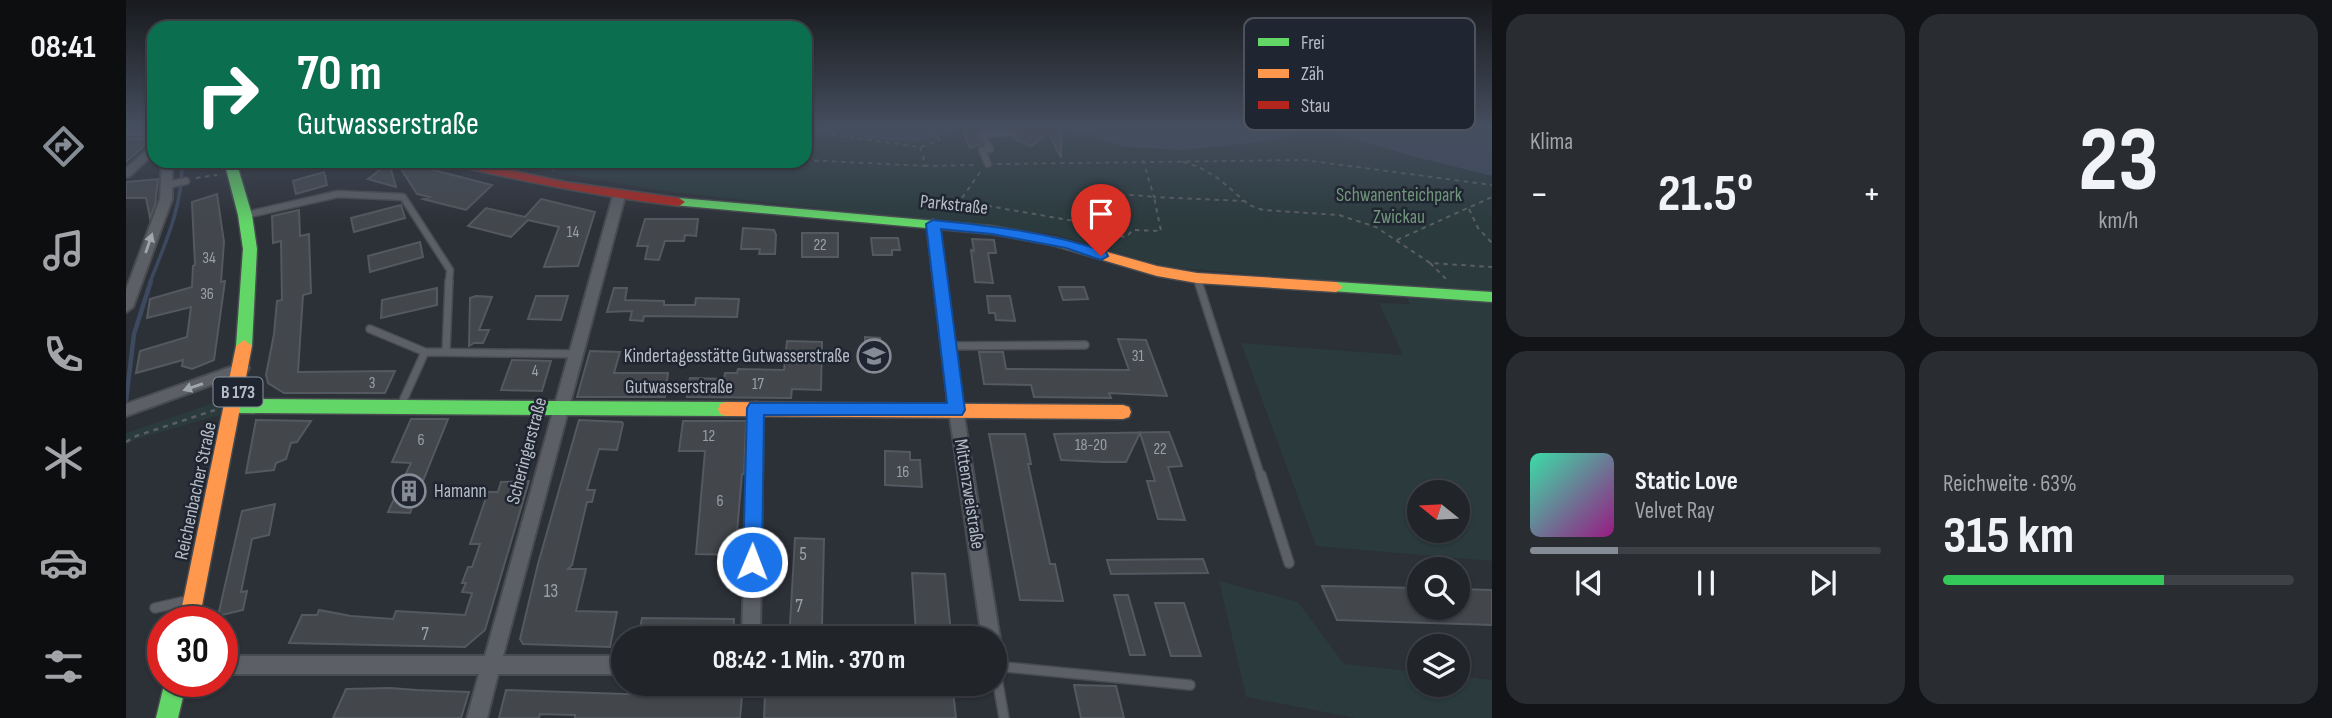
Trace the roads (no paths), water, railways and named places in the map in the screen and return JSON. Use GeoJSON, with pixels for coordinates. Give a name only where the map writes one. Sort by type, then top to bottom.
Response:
{"type":"FeatureCollection","features":[{"type":"Feature","properties":{"kind":"street"},"geometry":{"type":"LineString","coordinates":[[126,174],[142,159]]}},
{"type":"Feature","properties":{"kind":"street"},"geometry":{"type":"LineString","coordinates":[[126,307],[172,184],[169,168]]}},
{"type":"Feature","properties":{"kind":"street","name":"Reichenbacher Straße"},"geometry":{"type":"LineString","coordinates":[[192,606],[242,369],[250,249],[245,215],[232,168]]}},
{"type":"Feature","properties":{"kind":"street","name":"Parkstraße"},"geometry":{"type":"LineString","coordinates":[[481,168],[619,196],[992,230],[1069,244],[1157,271],[1197,278],[1492,297]]}},
{"type":"Feature","properties":{"kind":"street","name":"Scheringerstraße"},"geometry":{"type":"LineString","coordinates":[[477,718],[619,196]]}},
{"type":"Feature","properties":{"kind":"street","name":"Mittenzweistraße"},"geometry":{"type":"LineString","coordinates":[[933,224],[956,410],[989,626]]}},
{"type":"Feature","properties":{"kind":"street"},"geometry":{"type":"LineString","coordinates":[[126,411],[242,369]]}},
{"type":"Feature","properties":{"kind":"street","name":"Gutwasserstraße"},"geometry":{"type":"LineString","coordinates":[[235,406],[401,405],[1124,412]]}},
{"type":"Feature","properties":{"kind":"street"},"geometry":{"type":"LineString","coordinates":[[751,626],[756,408]]}},
{"type":"Feature","properties":{"kind":"street"},"geometry":{"type":"LineString","coordinates":[[238,665],[611,665]]}},
{"type":"Feature","properties":{"kind":"street"},"geometry":{"type":"LineString","coordinates":[[167,718],[172,697]]}},
{"type":"Feature","properties":{"kind":"lane"},"geometry":{"type":"LineString","coordinates":[[986,159],[988,164]]}},
{"type":"Feature","properties":{"kind":"lane"},"geometry":{"type":"LineString","coordinates":[[172,184],[186,181]]}},
{"type":"Feature","properties":{"kind":"lane"},"geometry":{"type":"LineString","coordinates":[[245,215],[338,194],[403,197],[450,270],[446,352]]}},
{"type":"Feature","properties":{"kind":"lane"},"geometry":{"type":"LineString","coordinates":[[1197,278],[1289,563]]}},
{"type":"Feature","properties":{"kind":"lane"},"geometry":{"type":"LineString","coordinates":[[370,329],[425,352],[575,354]]}},
{"type":"Feature","properties":{"kind":"lane"},"geometry":{"type":"LineString","coordinates":[[948,345],[1085,345]]}},
{"type":"Feature","properties":{"kind":"lane"},"geometry":{"type":"LineString","coordinates":[[401,405],[425,352]]}},
{"type":"Feature","properties":{"kind":"lane"},"geometry":{"type":"LineString","coordinates":[[164,606],[194,599]]}},
{"type":"Feature","properties":{"kind":"lane"},"geometry":{"type":"LineString","coordinates":[[1007,664],[1190,685]]}},
{"type":"Feature","properties":{"kind":"lane"},"geometry":{"type":"LineString","coordinates":[[1000,696],[1004,718]]}},
{"type":"Feature","properties":{"kind":"water"},"geometry":{"type":"Polygon","coordinates":[[[1422,159],[1492,159],[1492,176],[1422,159]]]}},
{"type":"Feature","properties":{"kind":"waterway"},"geometry":{"type":"LineString","coordinates":[[150,282],[177,208],[182,168]]}},
{"type":"Feature","properties":{"kind":"waterway"},"geometry":{"type":"LineString","coordinates":[[126,401],[134,334],[151,281]]}},
{"type":"Feature","properties":{"kind":"place","name":"Kindertagesstätte Gutwasserstraße"},"geometry":{"type":"Point","coordinates":[874,356]}},
{"type":"Feature","properties":{"kind":"place","name":"Hamann"},"geometry":{"type":"Point","coordinates":[409,491]}},
{"type":"Feature","properties":{"kind":"park label","name":"Schwanenteichpark Zwickau"},"geometry":{"type":"Point","coordinates":[1399,206]}}]}
